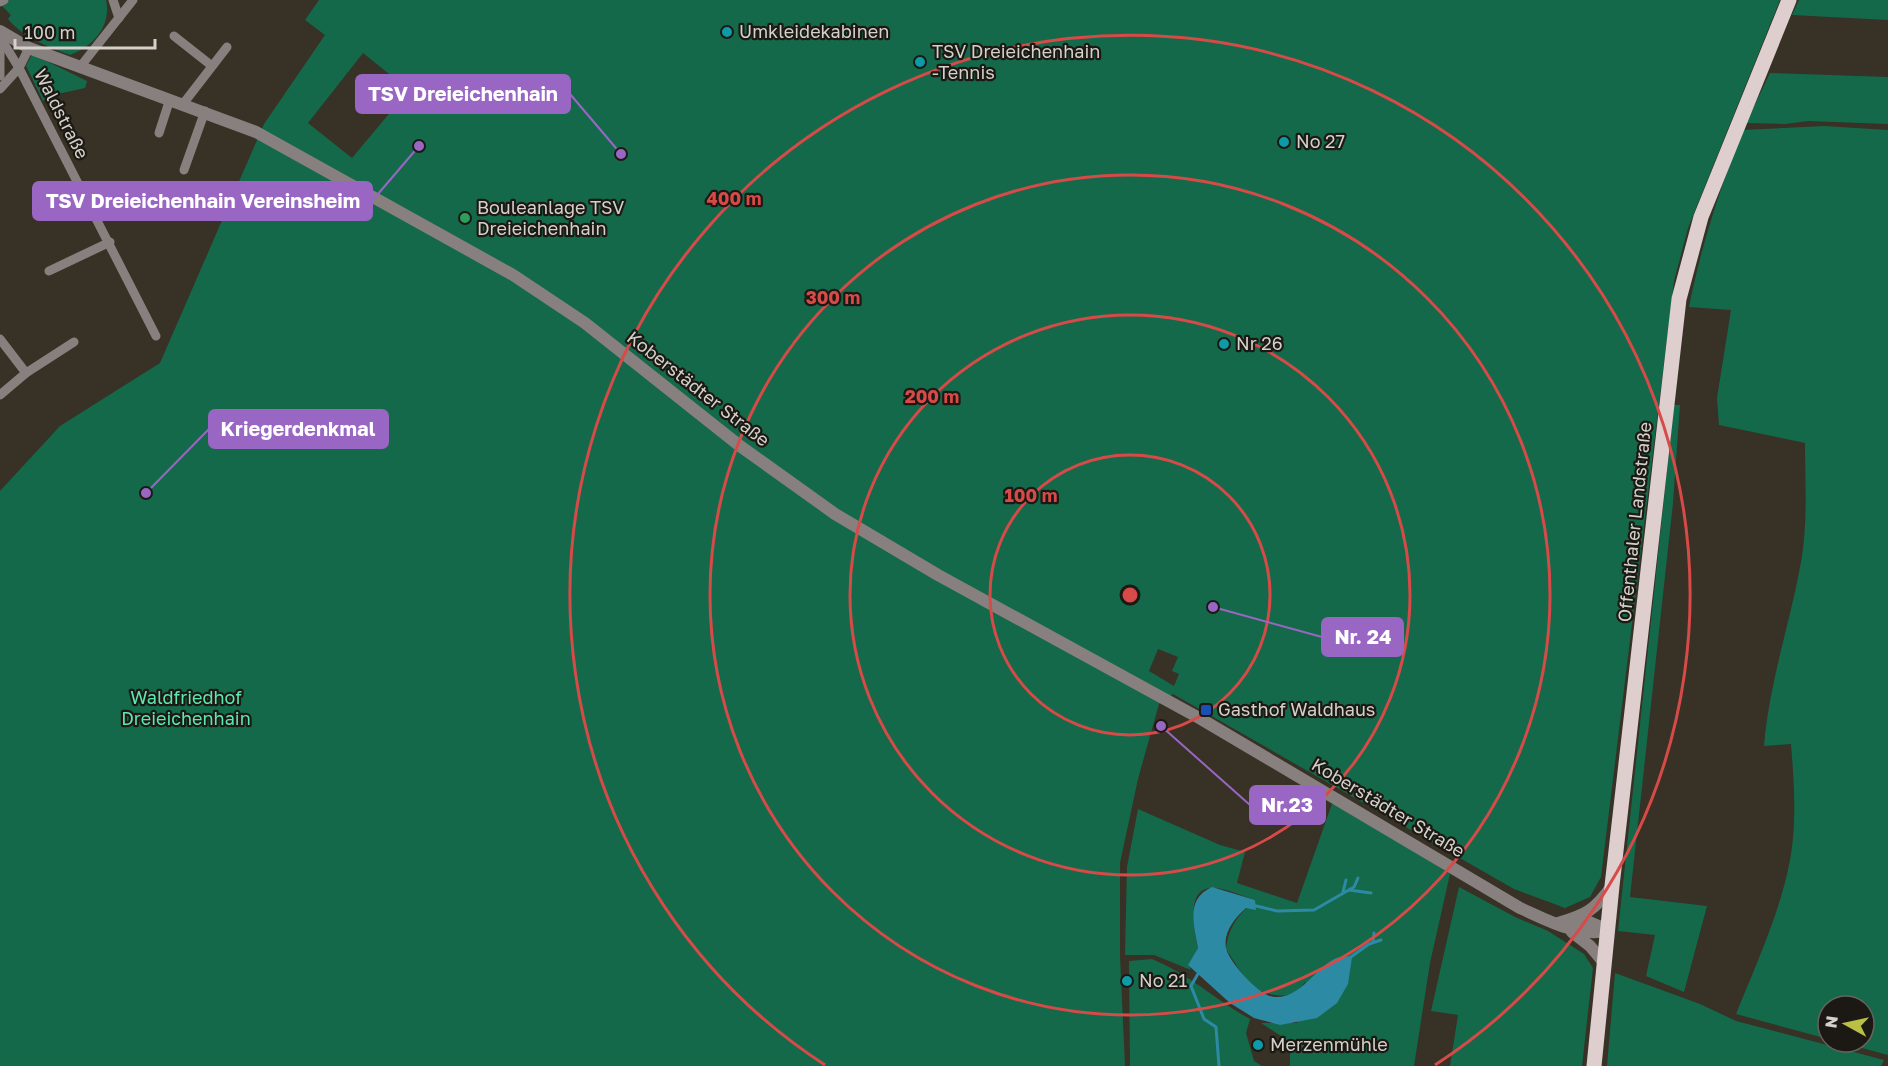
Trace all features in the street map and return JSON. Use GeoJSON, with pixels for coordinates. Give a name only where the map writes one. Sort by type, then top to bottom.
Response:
{"type":"FeatureCollection","features":[{"type":"Feature","properties":{"kind":"main road","name":"Offenthaler Landstraße"},"geometry":{"type":"LineString","coordinates":[[1594,1066],[1612,886],[1679,299],[1701,218],[1789,0]]}},
{"type":"Feature","properties":{"kind":"street"},"geometry":{"type":"LineString","coordinates":[[0,3],[4,0]]}},
{"type":"Feature","properties":{"kind":"street"},"geometry":{"type":"LineString","coordinates":[[113,0],[119,18]]}},
{"type":"Feature","properties":{"kind":"street"},"geometry":{"type":"LineString","coordinates":[[80,67],[133,0]]}},
{"type":"Feature","properties":{"kind":"street","name":"Koberstädter Straße"},"geometry":{"type":"LineString","coordinates":[[0,31],[29,48],[205,111],[284,145],[513,275],[585,322],[740,446],[835,514],[938,575],[1202,718],[1506,900],[1558,923],[1590,946],[1605,964]]}},
{"type":"Feature","properties":{"kind":"street"},"geometry":{"type":"LineString","coordinates":[[174,36],[212,66]]}},
{"type":"Feature","properties":{"kind":"street","name":"Waldstraße"},"geometry":{"type":"LineString","coordinates":[[0,37],[19,68],[110,242],[156,336]]}},
{"type":"Feature","properties":{"kind":"street"},"geometry":{"type":"LineString","coordinates":[[183,104],[227,47]]}},
{"type":"Feature","properties":{"kind":"street"},"geometry":{"type":"LineString","coordinates":[[0,89],[19,68],[29,48]]}},
{"type":"Feature","properties":{"kind":"street"},"geometry":{"type":"LineString","coordinates":[[0,50],[0,76]]}},
{"type":"Feature","properties":{"kind":"street"},"geometry":{"type":"LineString","coordinates":[[159,133],[170,99]]}},
{"type":"Feature","properties":{"kind":"street"},"geometry":{"type":"LineString","coordinates":[[184,170],[205,111]]}},
{"type":"Feature","properties":{"kind":"street"},"geometry":{"type":"LineString","coordinates":[[50,271],[110,242]]}},
{"type":"Feature","properties":{"kind":"street"},"geometry":{"type":"LineString","coordinates":[[0,339],[26,374]]}},
{"type":"Feature","properties":{"kind":"street"},"geometry":{"type":"LineString","coordinates":[[0,395],[26,374],[74,342]]}},
{"type":"Feature","properties":{"kind":"street"},"geometry":{"type":"LineString","coordinates":[[1558,923],[1586,914],[1601,902],[1612,886]]}},
{"type":"Feature","properties":{"kind":"street"},"geometry":{"type":"LineString","coordinates":[[1558,923],[1587,921],[1608,930]]}},
{"type":"Feature","properties":{"kind":"green space"},"geometry":{"type":"Polygon","coordinates":[[[9,0],[106,0],[106,18],[93,41],[70,55],[36,41],[14,26],[8,19],[11,15],[2,6],[9,0]]]}},
{"type":"Feature","properties":{"kind":"green space","name":"Waldfriedhof Dreieichenhain"},"geometry":{"type":"Polygon","coordinates":[[[319,0],[1780,0],[1688,228],[1674,281],[1601,877],[1590,897],[1565,908],[1514,889],[1173,694],[1159,704],[1138,779],[1120,863],[1120,956],[1125,1066],[0,1066],[0,491],[60,426],[160,363],[264,124],[325,35],[305,20],[319,0]],[[363,53],[308,123],[352,158],[409,90],[363,53]],[[1158,649],[1149,671],[1174,686],[1179,674],[1172,671],[1178,657],[1158,649]]]}},
{"type":"Feature","properties":{"kind":"green space"},"geometry":{"type":"Polygon","coordinates":[[[1799,0],[1888,0],[1888,20],[1792,15],[1799,0]]]}},
{"type":"Feature","properties":{"kind":"green space"},"geometry":{"type":"Polygon","coordinates":[[[32,54],[87,81],[85,88],[53,95],[43,101],[26,66],[32,54]]]}},
{"type":"Feature","properties":{"kind":"green space"},"geometry":{"type":"Polygon","coordinates":[[[1770,73],[1888,77],[1888,124],[1808,121],[1785,124],[1746,123],[1770,73]]]}},
{"type":"Feature","properties":{"kind":"green space"},"geometry":{"type":"Polygon","coordinates":[[[1824,126],[1888,130],[1888,1055],[1876,1052],[1876,994],[1816,994],[1816,1036],[1736,1014],[1774,918],[1786,879],[1794,832],[1791,744],[1764,746],[1770,699],[1803,547],[1806,503],[1805,443],[1719,425],[1717,398],[1731,310],[1689,307],[1712,217],[1743,130],[1824,126]]]}},
{"type":"Feature","properties":{"kind":"green space"},"geometry":{"type":"Polygon","coordinates":[[[1674,405],[1680,405],[1673,503],[1630,897],[1707,906],[1684,992],[1646,976],[1655,935],[1618,931],[1674,405]]]}},
{"type":"Feature","properties":{"kind":"green space"},"geometry":{"type":"Polygon","coordinates":[[[1333,801],[1450,874],[1430,963],[1414,1066],[1290,1066],[1290,1049],[1280,1048],[1281,1036],[1261,1023],[1297,1023],[1306,981],[1295,995],[1269,994],[1260,991],[1246,979],[1226,949],[1229,933],[1235,921],[1255,900],[1218,888],[1204,890],[1198,895],[1194,922],[1198,948],[1189,964],[1191,970],[1154,955],[1125,955],[1127,867],[1138,809],[1220,845],[1245,852],[1237,883],[1297,903],[1333,801]]]}},
{"type":"Feature","properties":{"kind":"green space"},"geometry":{"type":"Polygon","coordinates":[[[1459,887],[1515,917],[1548,931],[1584,954],[1593,968],[1582,1066],[1450,1066],[1458,1015],[1431,1011],[1459,887]]]}},
{"type":"Feature","properties":{"kind":"green space"},"geometry":{"type":"Polygon","coordinates":[[[1152,959],[1190,979],[1250,1019],[1246,1033],[1254,1061],[1262,1066],[1130,1066],[1129,961],[1152,959]]]}},
{"type":"Feature","properties":{"kind":"green space"},"geometry":{"type":"Polygon","coordinates":[[[1615,973],[1700,1004],[1736,1021],[1816,1042],[1816,1054],[1861,1054],[1884,1060],[1881,1066],[1607,1066],[1615,973]]]}},
{"type":"Feature","properties":{"kind":"water"},"geometry":{"type":"Polygon","coordinates":[[[1212,887],[1255,900],[1256,910],[1246,908],[1238,916],[1226,936],[1228,954],[1253,985],[1274,997],[1286,996],[1306,983],[1332,960],[1352,957],[1348,984],[1337,1003],[1317,1018],[1280,1025],[1254,1018],[1230,1003],[1188,965],[1198,948],[1193,913],[1195,906],[1203,892],[1212,887]]]}},
{"type":"Feature","properties":{"kind":"waterway"},"geometry":{"type":"LineString","coordinates":[[1252,905],[1277,911],[1314,910],[1354,887],[1358,878]]}},
{"type":"Feature","properties":{"kind":"waterway"},"geometry":{"type":"LineString","coordinates":[[1343,892],[1346,880]]}},
{"type":"Feature","properties":{"kind":"waterway"},"geometry":{"type":"LineString","coordinates":[[1349,890],[1371,893]]}},
{"type":"Feature","properties":{"kind":"waterway"},"geometry":{"type":"LineString","coordinates":[[1373,942],[1374,933]]}},
{"type":"Feature","properties":{"kind":"waterway"},"geometry":{"type":"LineString","coordinates":[[1348,959],[1369,944],[1381,940]]}},
{"type":"Feature","properties":{"kind":"waterway"},"geometry":{"type":"LineString","coordinates":[[1199,972],[1191,986],[1204,1019],[1216,1027],[1219,1066]]}},
{"type":"Feature","properties":{"kind":"place","name":"Umkleidekabinen"},"geometry":{"type":"Point","coordinates":[727,32]}},
{"type":"Feature","properties":{"kind":"place","name":"TSV Dreieichenhain -Tennis"},"geometry":{"type":"Point","coordinates":[920,62]}},
{"type":"Feature","properties":{"kind":"place","name":"No 27"},"geometry":{"type":"Point","coordinates":[1284,142]}},
{"type":"Feature","properties":{"kind":"place","name":"TSV Dreieichenhain Vereinsheim"},"geometry":{"type":"Point","coordinates":[419,146]}},
{"type":"Feature","properties":{"kind":"place","name":"TSV Dreieichenhain"},"geometry":{"type":"Point","coordinates":[621,154]}},
{"type":"Feature","properties":{"kind":"place","name":"Bouleanlage TSV Dreieichenhain"},"geometry":{"type":"Point","coordinates":[465,218]}},
{"type":"Feature","properties":{"kind":"place","name":"Nr 26"},"geometry":{"type":"Point","coordinates":[1224,344]}},
{"type":"Feature","properties":{"kind":"place","name":"Kriegerdenkmal"},"geometry":{"type":"Point","coordinates":[146,493]}},
{"type":"Feature","properties":{"kind":"place","name":"Nr. 24"},"geometry":{"type":"Point","coordinates":[1213,607]}},
{"type":"Feature","properties":{"kind":"place","name":"Gasthof Waldhaus"},"geometry":{"type":"Point","coordinates":[1206,710]}},
{"type":"Feature","properties":{"kind":"place","name":"Nr.23"},"geometry":{"type":"Point","coordinates":[1161,726]}},
{"type":"Feature","properties":{"kind":"place","name":"No 21"},"geometry":{"type":"Point","coordinates":[1127,981]}},
{"type":"Feature","properties":{"kind":"place","name":"Merzenmühle"},"geometry":{"type":"Point","coordinates":[1258,1045]}}]}
